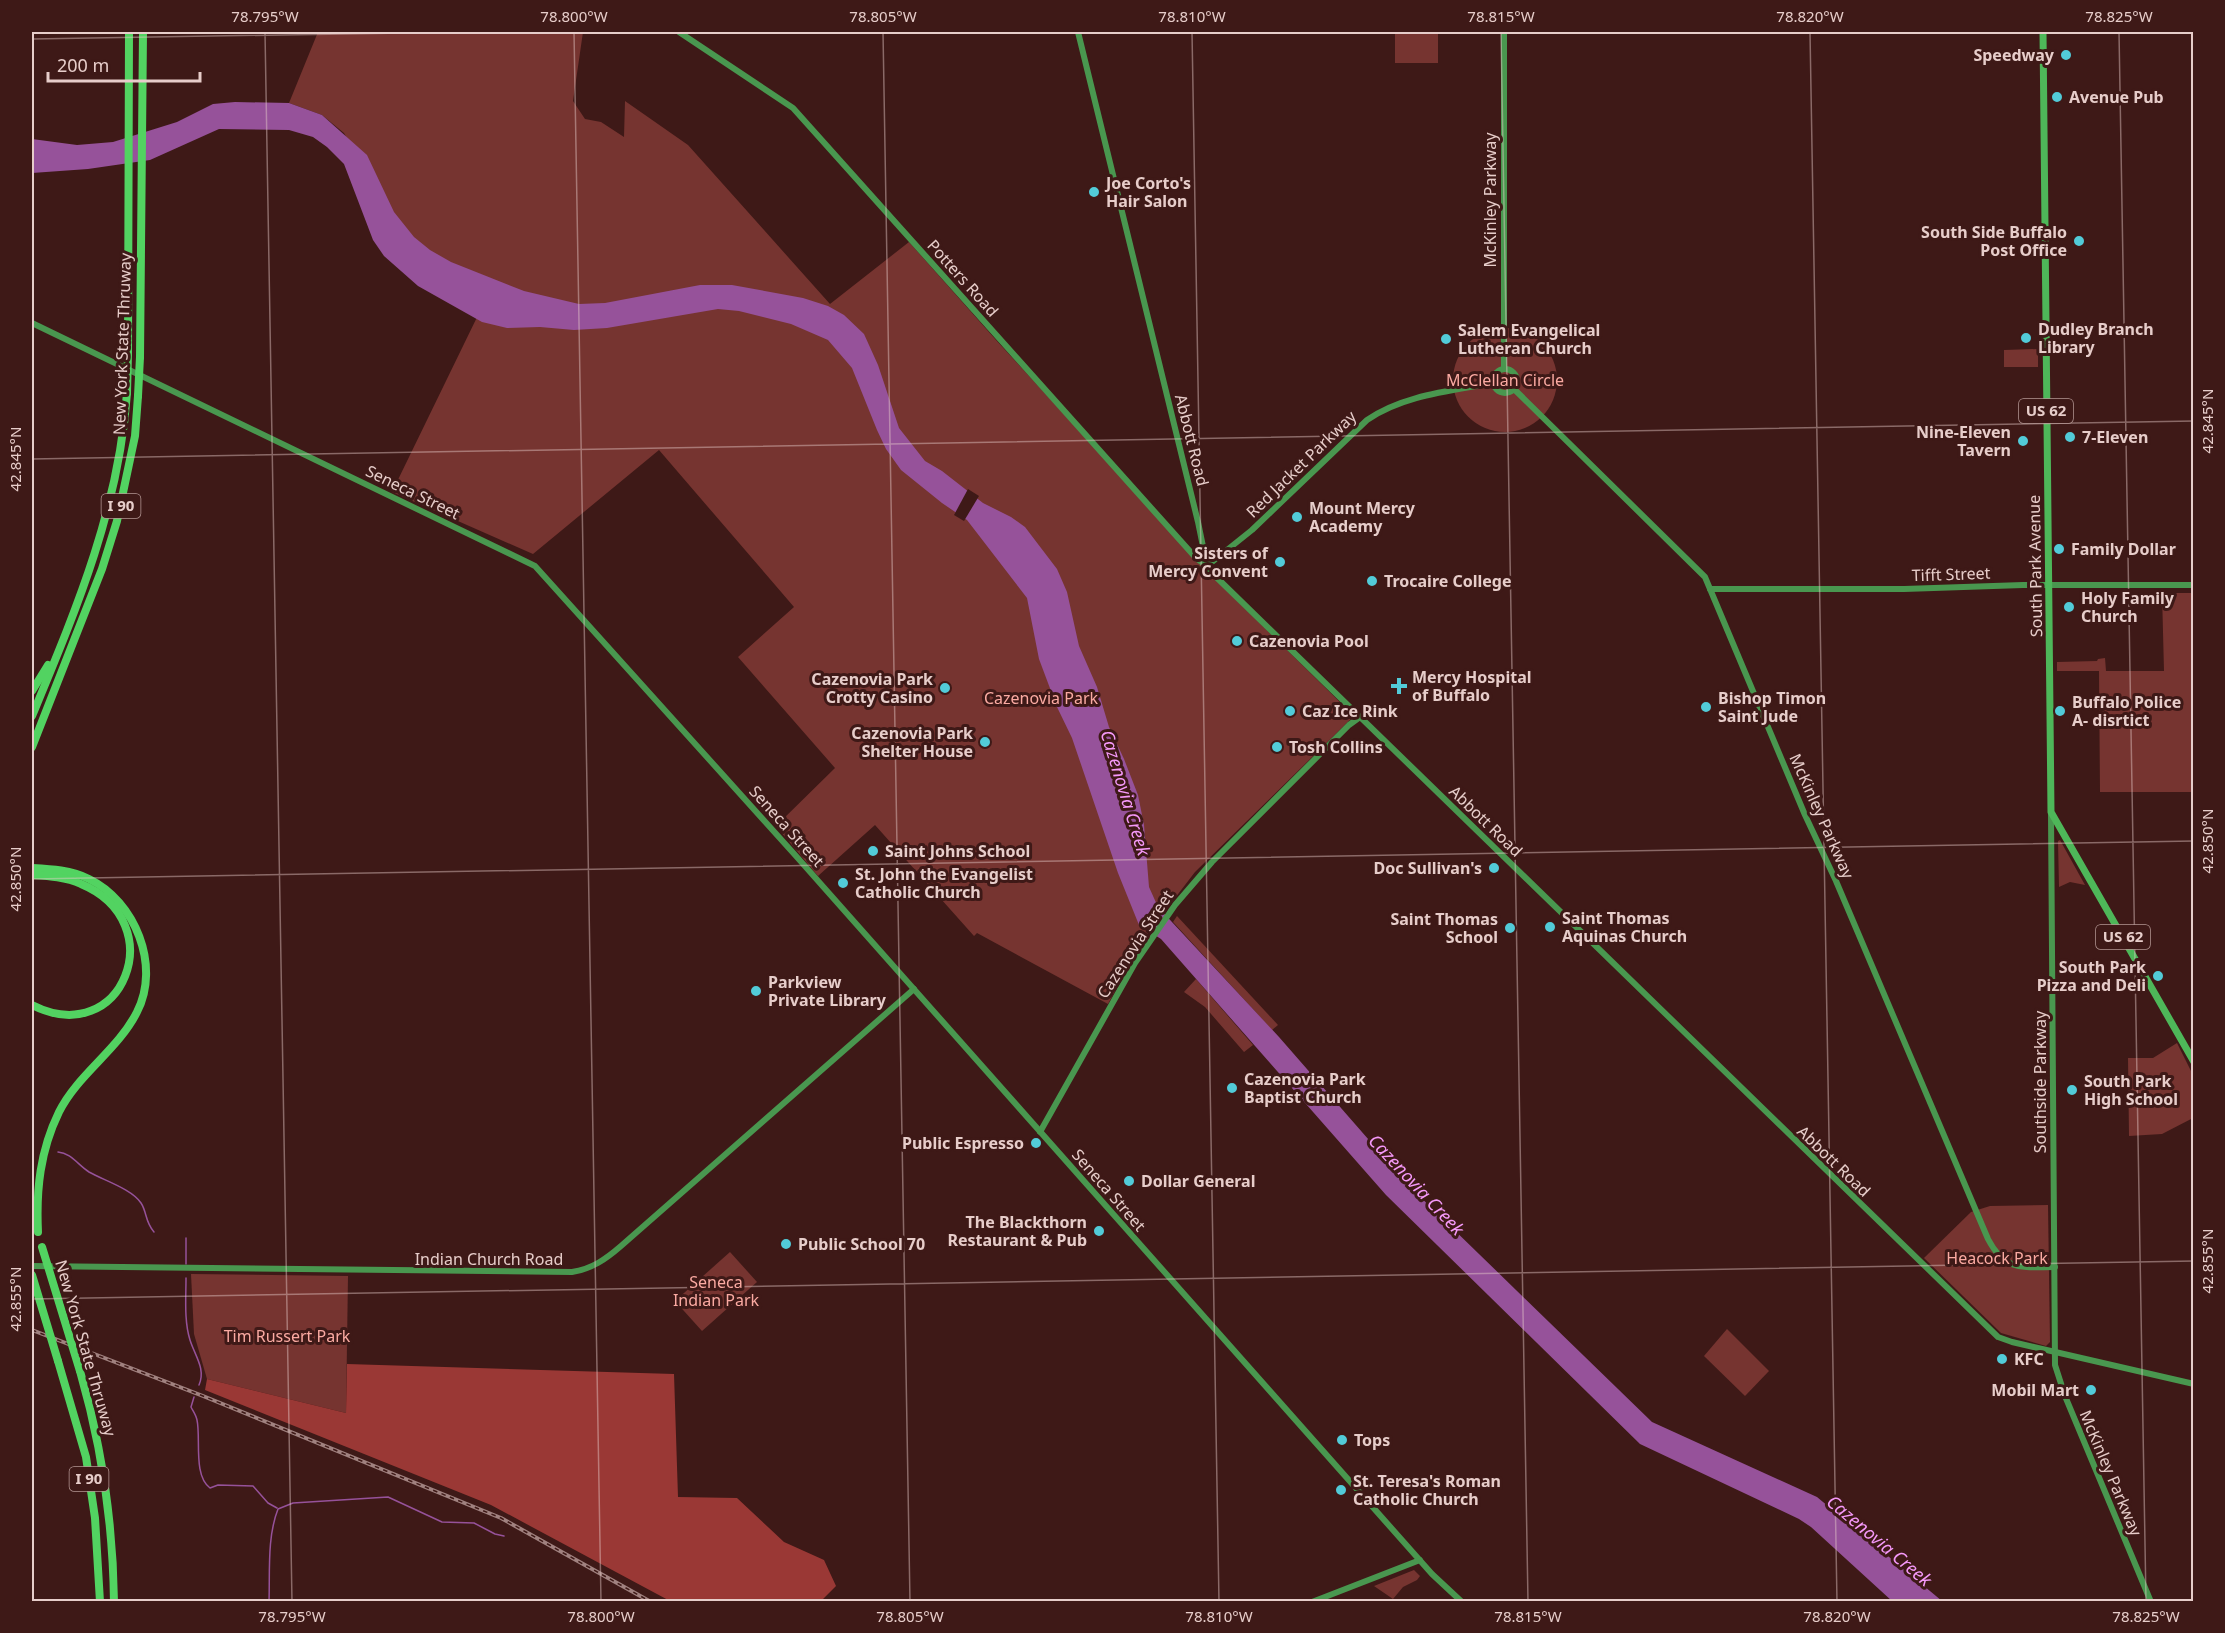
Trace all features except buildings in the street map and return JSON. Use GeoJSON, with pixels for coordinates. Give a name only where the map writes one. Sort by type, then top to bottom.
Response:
{"type":"FeatureCollection","features":[{"type":"Feature","properties":{"kind":"highway","name":"New York State Thruway"},"geometry":{"type":"LineString","coordinates":[[32,716],[95,554],[112,495],[124,432],[128,354],[129,32]]}},
{"type":"Feature","properties":{"kind":"highway","name":"New York State Thruway"},"geometry":{"type":"LineString","coordinates":[[32,747],[102,569],[117,521],[135,436],[140,357],[143,32]]}},
{"type":"Feature","properties":{"kind":"highway"},"geometry":{"type":"LineString","coordinates":[[32,691],[60,647]]}},
{"type":"Feature","properties":{"kind":"highway"},"geometry":{"type":"LineString","coordinates":[[32,868],[58,869],[75,873],[90,879],[111,894],[122,905],[138,933],[144,956],[145,978],[138,1010],[129,1025],[74,1089],[59,1111],[41,1159],[37,1201],[38,1232]]}},
{"type":"Feature","properties":{"kind":"highway"},"geometry":{"type":"LineString","coordinates":[[32,875],[64,879],[96,892],[112,905],[123,920],[130,936],[132,953],[123,985],[112,998],[90,1012],[60,1015],[46,1012],[32,1005]]}},
{"type":"Feature","properties":{"kind":"highway","name":"New York State Thruway"},"geometry":{"type":"LineString","coordinates":[[32,1212],[93,1416],[106,1484],[113,1548],[114,1602]]}},
{"type":"Feature","properties":{"kind":"highway","name":"New York State Thruway"},"geometry":{"type":"LineString","coordinates":[[32,1275],[86,1457],[95,1518],[100,1602]]}},
{"type":"Feature","properties":{"kind":"main road","name":"South Park Avenue"},"geometry":{"type":"LineString","coordinates":[[2043,32],[2051,812],[2193,1062]]}},
{"type":"Feature","properties":{"kind":"street","name":"Potters Road"},"geometry":{"type":"LineString","coordinates":[[679,32],[793,108],[1195,556],[1207,566]]}},
{"type":"Feature","properties":{"kind":"street","name":"Abbott Road"},"geometry":{"type":"LineString","coordinates":[[1078,32],[1207,566],[1212,573],[1993,1333],[2003,1340],[2193,1384]]}},
{"type":"Feature","properties":{"kind":"street","name":"McKinley Parkway"},"geometry":{"type":"LineString","coordinates":[[1504,32],[1504,369]]}},
{"type":"Feature","properties":{"kind":"street","name":"Seneca Street"},"geometry":{"type":"LineString","coordinates":[[32,323],[535,566],[1420,1560],[1462,1602]]}},
{"type":"Feature","properties":{"kind":"street"},"geometry":{"type":"LineString","coordinates":[[1504,369],[1511,370],[1517,382],[1514,389],[1508,393],[1500,392],[1493,383],[1495,374],[1504,369]]}},
{"type":"Feature","properties":{"kind":"street","name":"Red Jacket Parkway"},"geometry":{"type":"LineString","coordinates":[[1207,566],[1252,530],[1376,413],[1405,402],[1493,383]]}},
{"type":"Feature","properties":{"kind":"street","name":"McKinley Parkway"},"geometry":{"type":"LineString","coordinates":[[1514,389],[1702,572],[1991,1245],[1997,1255],[2011,1265],[2055,1268]]}},
{"type":"Feature","properties":{"kind":"street","name":"Tifft Street"},"geometry":{"type":"LineString","coordinates":[[1710,589],[2193,585]]}},
{"type":"Feature","properties":{"kind":"street","name":"Cazenovia Street"},"geometry":{"type":"LineString","coordinates":[[1040,1132],[1151,938],[1168,914],[1212,862],[1349,725],[1360,717]]}},
{"type":"Feature","properties":{"kind":"street","name":"Southside Parkway"},"geometry":{"type":"LineString","coordinates":[[2051,812],[2055,1352]]}},
{"type":"Feature","properties":{"kind":"street","name":"Indian Church Road"},"geometry":{"type":"LineString","coordinates":[[32,1266],[454,1272],[586,1270],[602,1262],[638,1233],[914,989]]}},
{"type":"Feature","properties":{"kind":"street","name":"McKinley Parkway"},"geometry":{"type":"LineString","coordinates":[[2055,1352],[2055,1365],[2063,1390],[2151,1602]]}},
{"type":"Feature","properties":{"kind":"street"},"geometry":{"type":"LineString","coordinates":[[1312,1602],[1420,1560]]}},
{"type":"Feature","properties":{"kind":"green space","name":"Cazenovia Park"},"geometry":{"type":"Polygon","coordinates":[[[318,32],[583,32],[573,101],[585,119],[601,122],[624,137],[625,101],[688,145],[830,304],[909,242],[1211,575],[1354,716],[1195,872],[1142,941],[1108,1004],[977,933],[974,936],[875,825],[818,876],[776,826],[835,768],[738,657],[794,607],[659,450],[533,554],[392,492],[481,309],[395,224],[344,133],[322,115],[289,103],[318,32]]]}},
{"type":"Feature","properties":{"kind":"green space"},"geometry":{"type":"Polygon","coordinates":[[[1395,32],[1438,32],[1438,63],[1395,63],[1395,32]]]}},
{"type":"Feature","properties":{"kind":"green space","name":"McClellan Circle"},"geometry":{"type":"Polygon","coordinates":[[[1505,328],[1525,332],[1542,343],[1553,360],[1557,380],[1553,400],[1542,417],[1525,428],[1505,432],[1485,428],[1468,417],[1457,400],[1453,380],[1457,360],[1468,343],[1485,332],[1505,328]]]}},
{"type":"Feature","properties":{"kind":"green space"},"geometry":{"type":"Polygon","coordinates":[[[2038,349],[2038,367],[2004,367],[2004,350],[2038,349]]]}},
{"type":"Feature","properties":{"kind":"green space"},"geometry":{"type":"Polygon","coordinates":[[[2162,593],[2193,593],[2193,792],[2100,792],[2099,671],[2057,671],[2057,662],[2097,661],[2105,658],[2106,671],[2164,671],[2162,593]]]}},
{"type":"Feature","properties":{"kind":"green space"},"geometry":{"type":"Polygon","coordinates":[[[2060,840],[2085,885],[2070,882],[2059,887],[2058,841],[2060,840]]]}},
{"type":"Feature","properties":{"kind":"green space"},"geometry":{"type":"Polygon","coordinates":[[[1177,916],[1278,1025],[1272,1030],[1173,922],[1177,916]]]}},
{"type":"Feature","properties":{"kind":"green space"},"geometry":{"type":"Polygon","coordinates":[[[1196,979],[1253,1045],[1244,1052],[1205,1007],[1184,992],[1196,979]]]}},
{"type":"Feature","properties":{"kind":"green space"},"geometry":{"type":"Polygon","coordinates":[[[2177,1043],[2193,1075],[2193,1118],[2162,1134],[2129,1136],[2128,1058],[2153,1058],[2177,1043]]]}},
{"type":"Feature","properties":{"kind":"green space","name":"Heacock Park"},"geometry":{"type":"Polygon","coordinates":[[[2048,1205],[2050,1342],[2046,1346],[2001,1333],[1924,1258],[1971,1212],[1990,1206],[2048,1205]]]}},
{"type":"Feature","properties":{"kind":"green space","name":"Seneca Indian Park"},"geometry":{"type":"Polygon","coordinates":[[[730,1252],[757,1282],[702,1331],[675,1301],[730,1252]]]}},
{"type":"Feature","properties":{"kind":"green space","name":"Tim Russert Park"},"geometry":{"type":"Polygon","coordinates":[[[191,1274],[348,1276],[346,1413],[207,1379],[194,1334],[191,1274]]]}},
{"type":"Feature","properties":{"kind":"green space"},"geometry":{"type":"Polygon","coordinates":[[[1727,1329],[1769,1371],[1745,1396],[1704,1356],[1727,1329]]]}},
{"type":"Feature","properties":{"kind":"green space"},"geometry":{"type":"Polygon","coordinates":[[[1414,1570],[1420,1576],[1403,1587],[1393,1599],[1374,1586],[1414,1570]]]}},
{"type":"Feature","properties":{"kind":"shaded area"},"geometry":{"type":"Polygon","coordinates":[[[347,1364],[674,1374],[678,1497],[737,1498],[784,1542],[824,1560],[836,1586],[821,1601],[670,1601],[491,1505],[205,1390],[207,1379],[346,1413],[347,1364]]]}},
{"type":"Feature","properties":{"kind":"water","name":"Cazenovia Creek"},"geometry":{"type":"Polygon","coordinates":[[[289,103],[322,115],[367,155],[394,212],[414,237],[430,250],[451,262],[524,291],[579,304],[605,303],[700,285],[732,285],[803,298],[828,306],[844,315],[864,334],[878,365],[899,428],[925,461],[942,471],[983,503],[1025,527],[1057,569],[1067,592],[1079,646],[1097,687],[1109,727],[1138,795],[1144,825],[1149,887],[1158,907],[1279,1037],[1410,1187],[1652,1422],[1817,1497],[1942,1601],[1892,1601],[1811,1527],[1799,1519],[1640,1444],[1386,1195],[1161,939],[1139,925],[1118,873],[1072,738],[1057,707],[1039,659],[1027,598],[967,520],[901,470],[886,449],[852,368],[828,340],[791,324],[739,311],[718,309],[607,328],[574,330],[540,327],[507,328],[482,322],[418,286],[384,256],[373,240],[344,164],[313,137],[289,130],[219,129],[150,160],[88,169],[32,173],[32,139],[77,145],[113,142],[177,122],[213,104],[289,103]]]}},
{"type":"Feature","properties":{"kind":"pier"},"geometry":{"type":"Polygon","coordinates":[[[968,489],[979,496],[964,521],[954,515],[968,489]]]}},
{"type":"Feature","properties":{"kind":"waterway"},"geometry":{"type":"LineString","coordinates":[[58,1152],[67,1155],[89,1172],[131,1193],[143,1206],[149,1225],[154,1232]]}},
{"type":"Feature","properties":{"kind":"waterway"},"geometry":{"type":"LineString","coordinates":[[186,1238],[186,1264]]}},
{"type":"Feature","properties":{"kind":"waterway"},"geometry":{"type":"LineString","coordinates":[[186,1278],[187,1325],[201,1368],[199,1385]]}},
{"type":"Feature","properties":{"kind":"waterway"},"geometry":{"type":"LineString","coordinates":[[194,1397],[191,1407],[197,1420],[199,1466],[205,1482],[210,1488],[218,1485],[253,1486],[268,1503],[277,1508]]}},
{"type":"Feature","properties":{"kind":"waterway"},"geometry":{"type":"LineString","coordinates":[[269,1602],[270,1555],[274,1520],[278,1509],[293,1503],[388,1497],[442,1522],[474,1523],[504,1536]]}},
{"type":"Feature","properties":{"kind":"railway"},"geometry":{"type":"LineString","coordinates":[[32,1330],[203,1396],[501,1518],[651,1602]]}},
{"type":"Feature","properties":{"kind":"place","name":"Speedway"},"geometry":{"type":"Point","coordinates":[2066,55]}},
{"type":"Feature","properties":{"kind":"place","name":"Avenue Pub"},"geometry":{"type":"Point","coordinates":[2057,97]}},
{"type":"Feature","properties":{"kind":"place","name":"Joe Corto's Hair Salon"},"geometry":{"type":"Point","coordinates":[1094,192]}},
{"type":"Feature","properties":{"kind":"place","name":"South Side Buffalo Post Office"},"geometry":{"type":"Point","coordinates":[2079,241]}},
{"type":"Feature","properties":{"kind":"place","name":"Dudley Branch Library"},"geometry":{"type":"Point","coordinates":[2026,338]}},
{"type":"Feature","properties":{"kind":"place","name":"Salem Evangelical Lutheran Church"},"geometry":{"type":"Point","coordinates":[1446,339]}},
{"type":"Feature","properties":{"kind":"place","name":"7-Eleven"},"geometry":{"type":"Point","coordinates":[2070,437]}},
{"type":"Feature","properties":{"kind":"place","name":"Nine-Eleven Tavern"},"geometry":{"type":"Point","coordinates":[2023,441]}},
{"type":"Feature","properties":{"kind":"place","name":"Mount Mercy Academy"},"geometry":{"type":"Point","coordinates":[1297,517]}},
{"type":"Feature","properties":{"kind":"place","name":"Family Dollar"},"geometry":{"type":"Point","coordinates":[2059,549]}},
{"type":"Feature","properties":{"kind":"place","name":"Sisters of Mercy Convent"},"geometry":{"type":"Point","coordinates":[1280,562]}},
{"type":"Feature","properties":{"kind":"place","name":"Trocaire College"},"geometry":{"type":"Point","coordinates":[1372,581]}},
{"type":"Feature","properties":{"kind":"place","name":"Holy Family Church"},"geometry":{"type":"Point","coordinates":[2069,607]}},
{"type":"Feature","properties":{"kind":"place","name":"Cazenovia Pool"},"geometry":{"type":"Point","coordinates":[1237,641]}},
{"type":"Feature","properties":{"kind":"place","name":"Mercy Hospital of Buffalo"},"geometry":{"type":"Point","coordinates":[1399,686]}},
{"type":"Feature","properties":{"kind":"place","name":"Cazenovia Park Crotty Casino"},"geometry":{"type":"Point","coordinates":[945,688]}},
{"type":"Feature","properties":{"kind":"place","name":"Bishop Timon Saint Jude"},"geometry":{"type":"Point","coordinates":[1706,707]}},
{"type":"Feature","properties":{"kind":"place","name":"Caz Ice Rink"},"geometry":{"type":"Point","coordinates":[1290,711]}},
{"type":"Feature","properties":{"kind":"place","name":"Buffalo Police A- disrtict"},"geometry":{"type":"Point","coordinates":[2060,711]}},
{"type":"Feature","properties":{"kind":"place","name":"Cazenovia Park Shelter House"},"geometry":{"type":"Point","coordinates":[985,742]}},
{"type":"Feature","properties":{"kind":"place","name":"Tosh Collins"},"geometry":{"type":"Point","coordinates":[1277,747]}},
{"type":"Feature","properties":{"kind":"place","name":"Saint Johns School"},"geometry":{"type":"Point","coordinates":[873,851]}},
{"type":"Feature","properties":{"kind":"place","name":"Doc Sullivan's"},"geometry":{"type":"Point","coordinates":[1494,868]}},
{"type":"Feature","properties":{"kind":"place","name":"St. John the Evangelist Catholic Church"},"geometry":{"type":"Point","coordinates":[843,883]}},
{"type":"Feature","properties":{"kind":"place","name":"Saint Thomas Aquinas Church"},"geometry":{"type":"Point","coordinates":[1550,927]}},
{"type":"Feature","properties":{"kind":"place","name":"Saint Thomas School"},"geometry":{"type":"Point","coordinates":[1510,928]}},
{"type":"Feature","properties":{"kind":"place","name":"South Park Pizza and Deli"},"geometry":{"type":"Point","coordinates":[2158,976]}},
{"type":"Feature","properties":{"kind":"place","name":"Parkview Private Library"},"geometry":{"type":"Point","coordinates":[756,991]}},
{"type":"Feature","properties":{"kind":"place","name":"Cazenovia Park Baptist Church"},"geometry":{"type":"Point","coordinates":[1232,1088]}},
{"type":"Feature","properties":{"kind":"place","name":"South Park High School"},"geometry":{"type":"Point","coordinates":[2072,1090]}},
{"type":"Feature","properties":{"kind":"place","name":"Public Espresso"},"geometry":{"type":"Point","coordinates":[1036,1143]}},
{"type":"Feature","properties":{"kind":"place","name":"Dollar General"},"geometry":{"type":"Point","coordinates":[1129,1181]}},
{"type":"Feature","properties":{"kind":"place","name":"The Blackthorn Restaurant & Pub"},"geometry":{"type":"Point","coordinates":[1099,1231]}},
{"type":"Feature","properties":{"kind":"place","name":"Public School 70"},"geometry":{"type":"Point","coordinates":[786,1244]}},
{"type":"Feature","properties":{"kind":"place","name":"KFC"},"geometry":{"type":"Point","coordinates":[2002,1359]}},
{"type":"Feature","properties":{"kind":"place","name":"Mobil Mart"},"geometry":{"type":"Point","coordinates":[2091,1390]}},
{"type":"Feature","properties":{"kind":"place","name":"Tops"},"geometry":{"type":"Point","coordinates":[1342,1440]}},
{"type":"Feature","properties":{"kind":"place","name":"St. Teresa's Roman Catholic Church"},"geometry":{"type":"Point","coordinates":[1341,1490]}}]}
